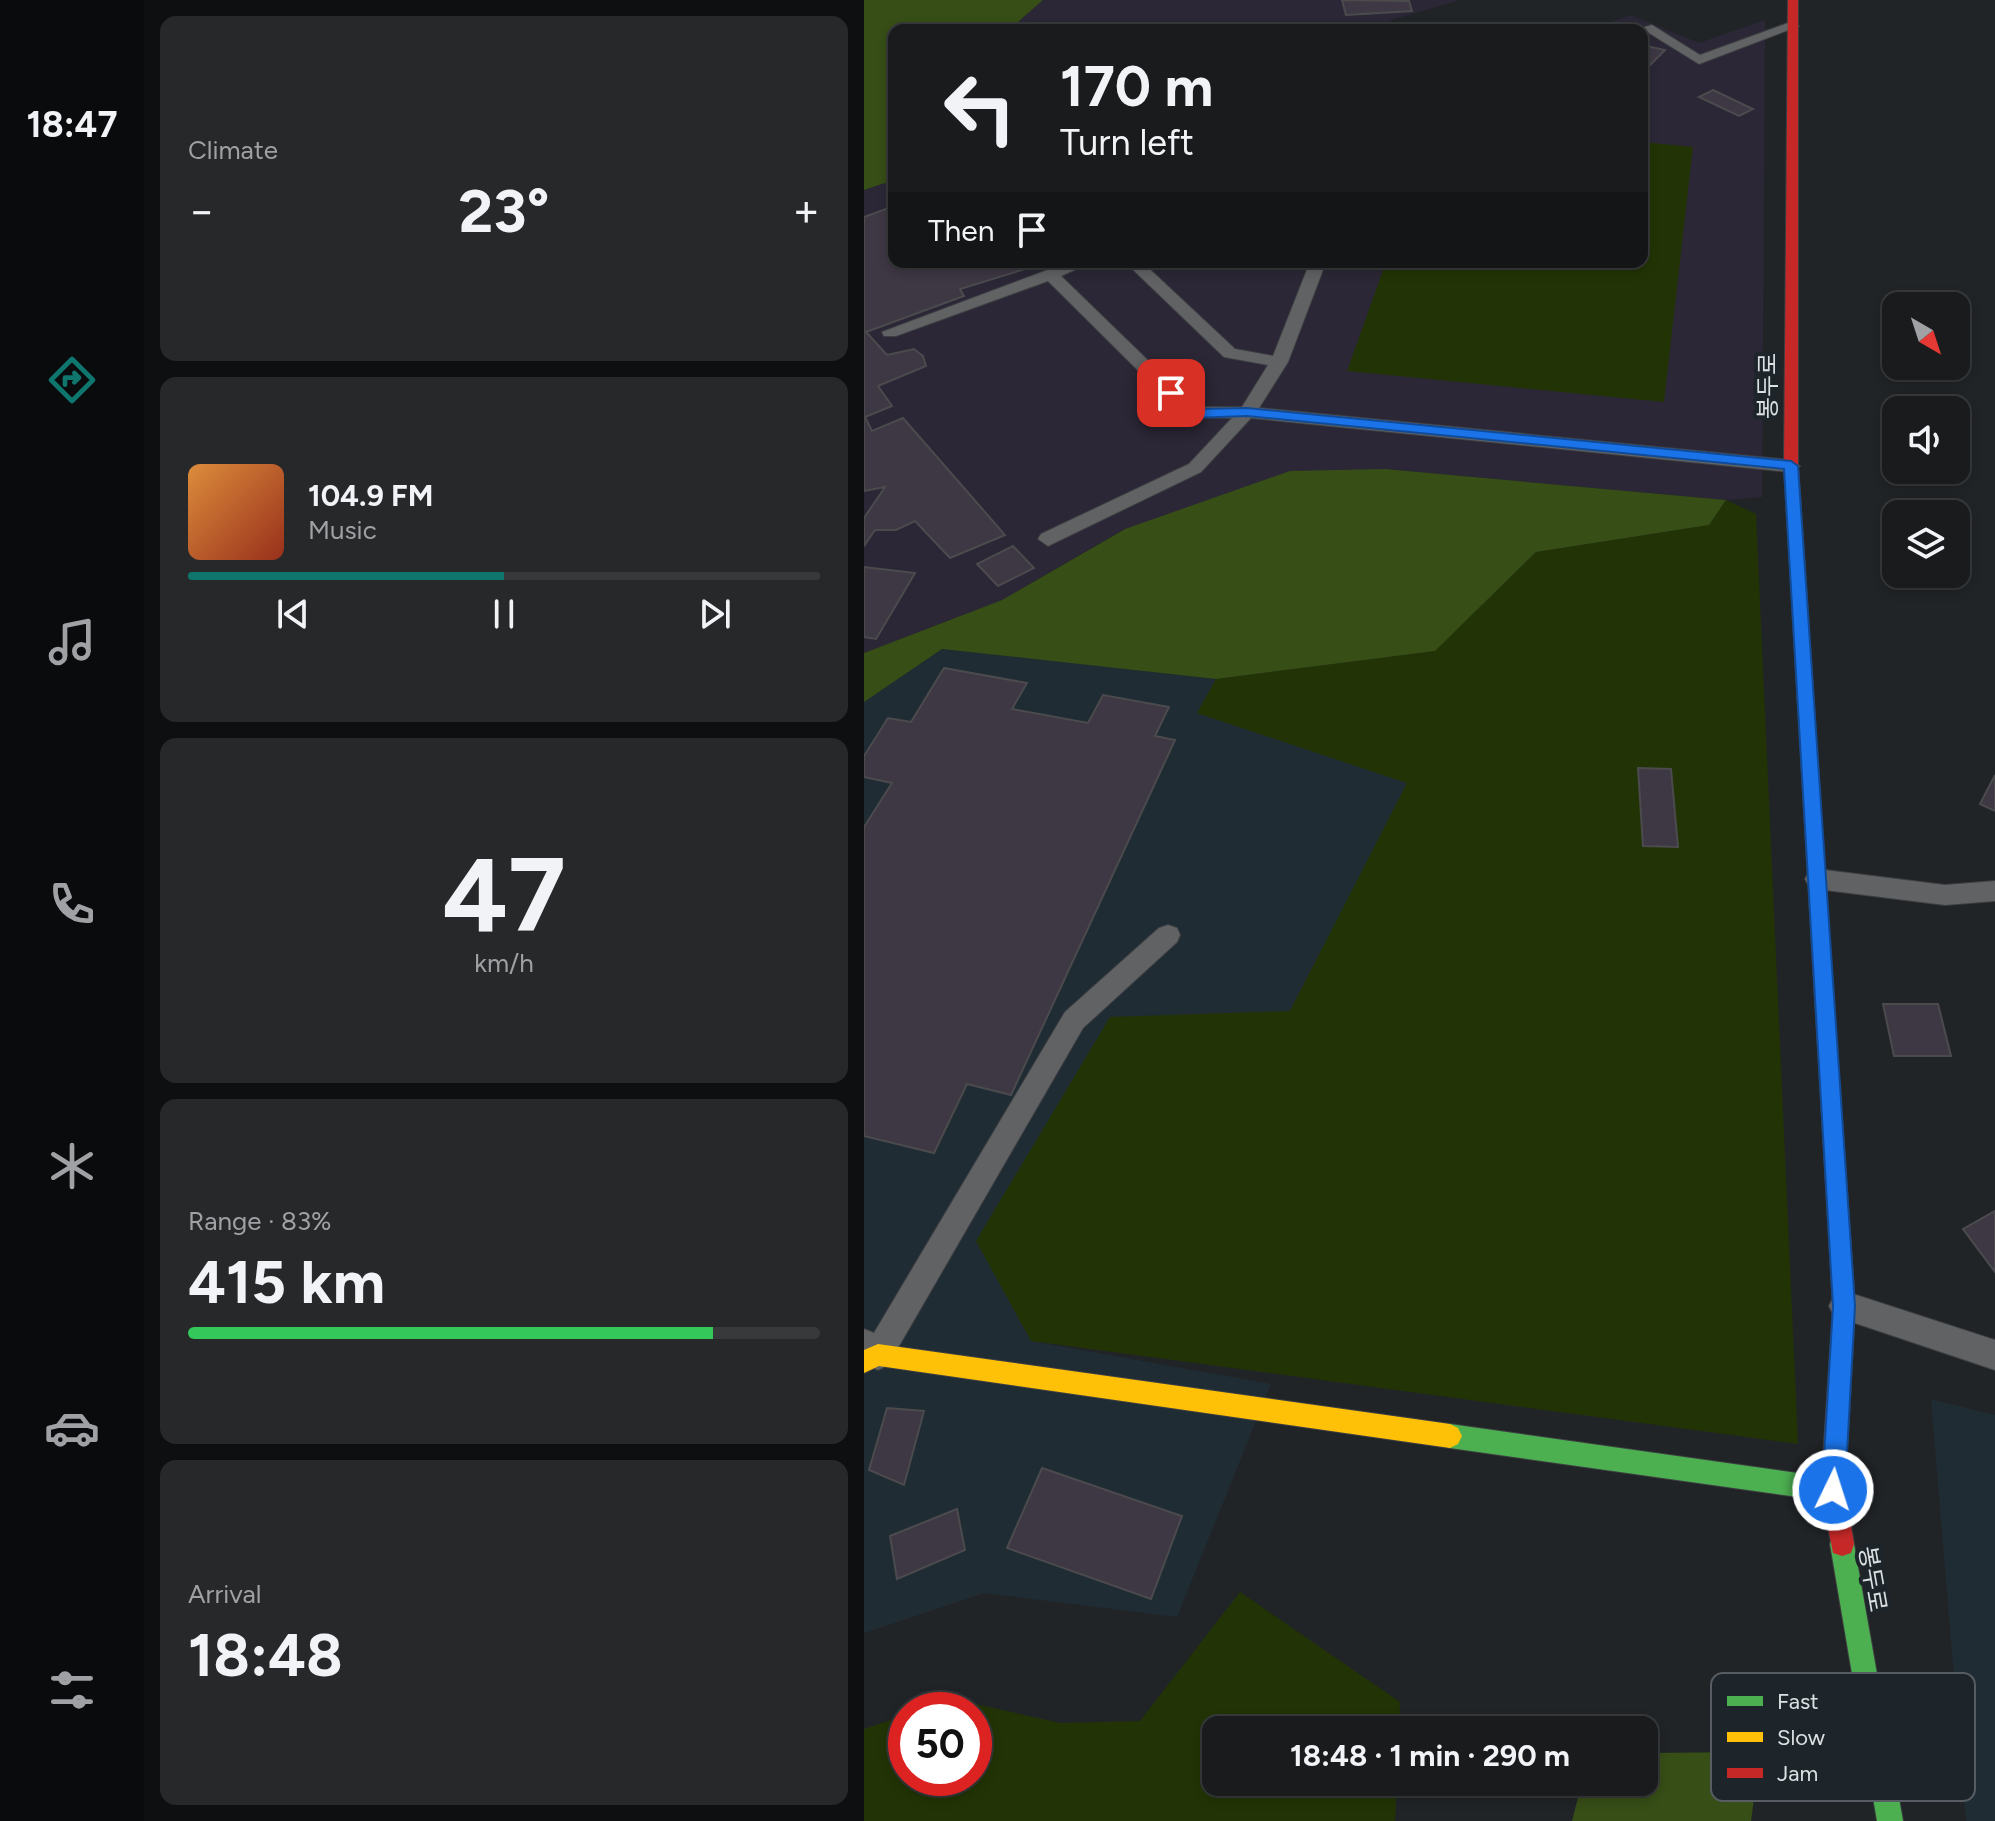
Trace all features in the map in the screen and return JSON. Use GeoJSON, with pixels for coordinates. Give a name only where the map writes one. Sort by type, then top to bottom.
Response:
{"type":"FeatureCollection","features":[{"type":"Feature","properties":{"kind":"main road","name":"봉두로"},"geometry":{"type":"LineString","coordinates":[[1793,0],[1791,466],[1844,1306],[1833,1490],[1865,1673]]}},
{"type":"Feature","properties":{"kind":"main road"},"geometry":{"type":"LineString","coordinates":[[869,1354],[1833,1490]]}},
{"type":"Feature","properties":{"kind":"main road","name":"봉두로"},"geometry":{"type":"LineString","coordinates":[[1887,1801],[1890,1821]]}},
{"type":"Feature","properties":{"kind":"lane"},"geometry":{"type":"LineString","coordinates":[[1648,29],[1699,60],[1793,26]]}},
{"type":"Feature","properties":{"kind":"lane"},"geometry":{"type":"LineString","coordinates":[[890,332],[1065,268]]}},
{"type":"Feature","properties":{"kind":"lane"},"geometry":{"type":"LineString","coordinates":[[1139,268],[1230,353],[1279,362]]}},
{"type":"Feature","properties":{"kind":"lane"},"geometry":{"type":"LineString","coordinates":[[1048,539],[1195,468],[1247,412],[1279,362],[1316,268]]}},
{"type":"Feature","properties":{"kind":"lane"},"geometry":{"type":"LineString","coordinates":[[1049,273],[1191,413],[1247,412],[1791,466]]}},
{"type":"Feature","properties":{"kind":"lane"},"geometry":{"type":"LineString","coordinates":[[1817,879],[1945,895],[1995,891]]}},
{"type":"Feature","properties":{"kind":"lane"},"geometry":{"type":"LineString","coordinates":[[869,1354],[1074,1020],[1168,935]]}},
{"type":"Feature","properties":{"kind":"lane"},"geometry":{"type":"LineString","coordinates":[[1844,1306],[1995,1355]]}},
{"type":"Feature","properties":{"kind":"shaded area"},"geometry":{"type":"Polygon","coordinates":[[[1043,0],[1460,0],[1388,21],[1409,24],[1016,24],[1043,0]]]}},
{"type":"Feature","properties":{"kind":"shaded area"},"geometry":{"type":"Polygon","coordinates":[[[1631,15],[1699,43],[1765,20],[1762,497],[1726,500],[1385,469],[1124,529],[1002,600],[864,653],[864,190],[888,182],[888,268],[1648,268],[1648,24],[1605,24],[1631,15]]]}},
{"type":"Feature","properties":{"kind":"shaded area"},"geometry":{"type":"Polygon","coordinates":[[[942,649],[1216,679],[1198,713],[1408,783],[1290,1011],[1110,1017],[1031,1341],[1271,1384],[1177,1617],[984,1593],[864,1633],[864,702],[942,649]]]}},
{"type":"Feature","properties":{"kind":"shaded area"},"geometry":{"type":"Polygon","coordinates":[[[1931,1399],[1995,1415],[1995,1821],[1966,1821],[1964,1801],[1975,1801],[1975,1673],[1954,1673],[1931,1399]]]}},
{"type":"Feature","properties":{"kind":"green space"},"geometry":{"type":"Polygon","coordinates":[[[864,0],[1043,0],[1016,24],[888,24],[888,182],[864,190],[864,0]]]}},
{"type":"Feature","properties":{"kind":"green space"},"geometry":{"type":"Polygon","coordinates":[[[1648,143],[1693,147],[1664,402],[1347,371],[1384,268],[1648,268],[1648,143]]]}},
{"type":"Feature","properties":{"kind":"green space"},"geometry":{"type":"Polygon","coordinates":[[[1385,469],[1726,500],[1709,525],[1536,552],[1435,651],[1216,679],[942,649],[864,702],[864,653],[1002,600],[1125,529],[1290,471],[1385,469]]]}},
{"type":"Feature","properties":{"kind":"green space"},"geometry":{"type":"Polygon","coordinates":[[[1726,500],[1756,514],[1798,1444],[1031,1341],[976,1241],[1110,1017],[1290,1011],[1407,783],[1197,713],[1216,679],[1435,651],[1536,552],[1709,525],[1726,500]]]}},
{"type":"Feature","properties":{"kind":"green space"},"geometry":{"type":"Polygon","coordinates":[[[1240,1592],[1400,1702],[1400,1716],[1202,1716],[1202,1796],[1396,1796],[1395,1821],[864,1821],[864,1729],[888,1721],[888,1796],[992,1796],[992,1708],[1060,1723],[1140,1721],[1240,1592]]]}},
{"type":"Feature","properties":{"kind":"green space"},"geometry":{"type":"Polygon","coordinates":[[[1711,1752],[1711,1801],[1754,1801],[1751,1821],[1572,1821],[1578,1796],[1658,1796],[1658,1753],[1711,1752]]]}},
{"type":"Feature","properties":{"kind":"building"},"geometry":{"type":"Polygon","coordinates":[[[1342,0],[1409,1],[1412,11],[1346,15],[1342,0]]]}},
{"type":"Feature","properties":{"kind":"building"},"geometry":{"type":"Polygon","coordinates":[[[1648,46],[1665,50],[1648,67],[1648,46]]]}},
{"type":"Feature","properties":{"kind":"building"},"geometry":{"type":"Polygon","coordinates":[[[1713,90],[1753,109],[1739,116],[1699,97],[1713,90]]]}},
{"type":"Feature","properties":{"kind":"building"},"geometry":{"type":"Polygon","coordinates":[[[888,208],[888,268],[1028,268],[960,289],[964,296],[866,332],[887,355],[914,349],[923,356],[926,366],[878,386],[892,406],[865,417],[872,431],[903,418],[1005,535],[950,558],[915,521],[896,530],[875,530],[864,546],[864,518],[885,487],[864,491],[864,217],[888,208]]]}},
{"type":"Feature","properties":{"kind":"building"},"geometry":{"type":"Polygon","coordinates":[[[1013,546],[1034,568],[998,586],[977,564],[1013,546]]]}},
{"type":"Feature","properties":{"kind":"building"},"geometry":{"type":"Polygon","coordinates":[[[864,567],[915,573],[876,639],[864,637],[864,567]]]}},
{"type":"Feature","properties":{"kind":"building"},"geometry":{"type":"Polygon","coordinates":[[[944,668],[1027,683],[1012,709],[1088,723],[1103,695],[1169,707],[1155,736],[1175,740],[1011,1095],[967,1084],[934,1153],[864,1136],[864,827],[892,783],[864,777],[864,756],[888,718],[911,722],[944,668]]]}},
{"type":"Feature","properties":{"kind":"building"},"geometry":{"type":"Polygon","coordinates":[[[1638,768],[1671,769],[1678,847],[1643,846],[1638,768]]]}},
{"type":"Feature","properties":{"kind":"building"},"geometry":{"type":"Polygon","coordinates":[[[1995,775],[1995,811],[1980,804],[1995,775]]]}},
{"type":"Feature","properties":{"kind":"building"},"geometry":{"type":"Polygon","coordinates":[[[1883,1004],[1938,1004],[1951,1056],[1894,1056],[1883,1004]]]}},
{"type":"Feature","properties":{"kind":"building"},"geometry":{"type":"Polygon","coordinates":[[[1995,1211],[1995,1272],[1963,1229],[1995,1211]]]}},
{"type":"Feature","properties":{"kind":"building"},"geometry":{"type":"Polygon","coordinates":[[[887,1408],[924,1411],[904,1485],[869,1470],[887,1408]]]}},
{"type":"Feature","properties":{"kind":"building"},"geometry":{"type":"Polygon","coordinates":[[[1042,1468],[1182,1516],[1151,1599],[1007,1548],[1042,1468]]]}},
{"type":"Feature","properties":{"kind":"building"},"geometry":{"type":"Polygon","coordinates":[[[957,1509],[965,1550],[897,1579],[890,1536],[957,1509]]]}},
{"type":"Feature","properties":{"kind":"traffic: fast"},"geometry":{"type":"LineString","coordinates":[[1450,1436],[1833,1490]]}},
{"type":"Feature","properties":{"kind":"traffic: fast"},"geometry":{"type":"LineString","coordinates":[[1842,1544],[1864,1673]]}},
{"type":"Feature","properties":{"kind":"traffic: fast"},"geometry":{"type":"LineString","coordinates":[[1887,1801],[1890,1821]]}},
{"type":"Feature","properties":{"kind":"traffic: slow"},"geometry":{"type":"LineString","coordinates":[[1791,465],[1821,947]]}},
{"type":"Feature","properties":{"kind":"traffic: slow"},"geometry":{"type":"LineString","coordinates":[[864,1362],[878,1355],[1450,1436]]}},
{"type":"Feature","properties":{"kind":"traffic: jam"},"geometry":{"type":"LineString","coordinates":[[1791,465],[1793,0]]}},
{"type":"Feature","properties":{"kind":"traffic: jam"},"geometry":{"type":"LineString","coordinates":[[1821,947],[1844,1306],[1833,1490],[1842,1544]]}},
{"type":"Feature","properties":{"kind":"route"},"geometry":{"type":"LineString","coordinates":[[1171,393],[1191,413],[1247,412],[1791,466],[1844,1306],[1833,1490]]}}]}
